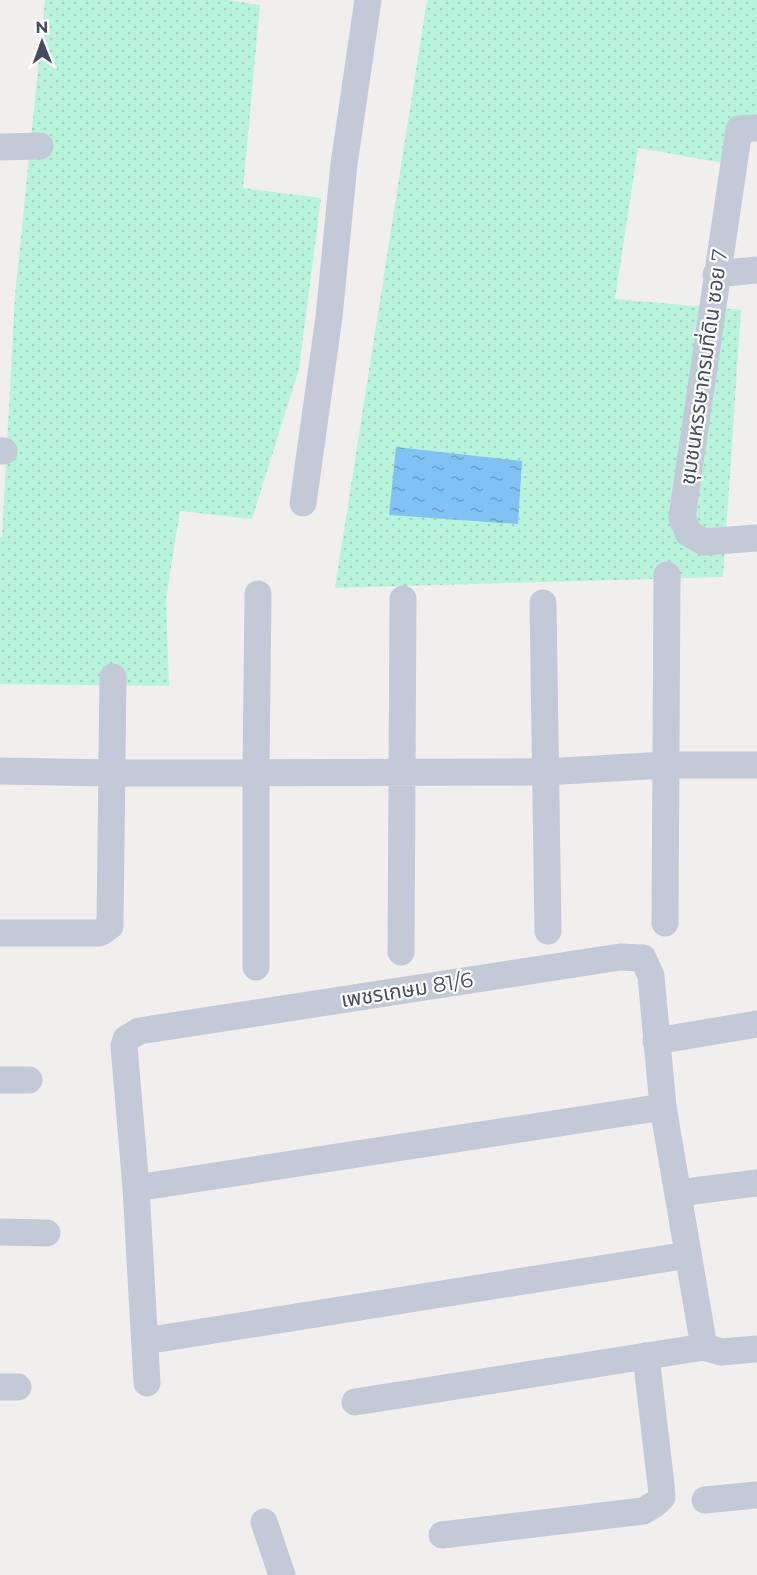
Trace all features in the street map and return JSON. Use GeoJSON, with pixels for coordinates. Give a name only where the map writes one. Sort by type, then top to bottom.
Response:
{"type":"FeatureCollection","features":[{"type":"Feature","properties":{"kind":"street"},"geometry":{"type":"LineString","coordinates":[[303,503],[329,317],[344,164],[368,0]]}},
{"type":"Feature","properties":{"kind":"street","name":"ชุมชนหรรษากรมที่ดิน ซอย 7"},"geometry":{"type":"LineString","coordinates":[[748,128],[717,274],[682,517],[688,533],[704,542],[757,537]]}},
{"type":"Feature","properties":{"kind":"street"},"geometry":{"type":"LineString","coordinates":[[0,147],[40,146]]}},
{"type":"Feature","properties":{"kind":"street"},"geometry":{"type":"LineString","coordinates":[[717,274],[757,270]]}},
{"type":"Feature","properties":{"kind":"street"},"geometry":{"type":"LineString","coordinates":[[665,923],[667,575]]}},
{"type":"Feature","properties":{"kind":"street"},"geometry":{"type":"LineString","coordinates":[[256,967],[258,594]]}},
{"type":"Feature","properties":{"kind":"street"},"geometry":{"type":"LineString","coordinates":[[401,952],[404,599]]}},
{"type":"Feature","properties":{"kind":"street"},"geometry":{"type":"LineString","coordinates":[[543,603],[548,931]]}},
{"type":"Feature","properties":{"kind":"street"},"geometry":{"type":"LineString","coordinates":[[0,933],[100,933],[110,926],[113,677]]}},
{"type":"Feature","properties":{"kind":"street"},"geometry":{"type":"LineString","coordinates":[[0,771],[545,772],[665,765],[757,765]]}},
{"type":"Feature","properties":{"kind":"street","name":"เพชรเกษม 81/6"},"geometry":{"type":"LineString","coordinates":[[147,1383],[136,1188],[124,1046],[126,1039],[139,1031],[620,957],[643,958],[651,976],[663,1107],[704,1347]]}},
{"type":"Feature","properties":{"kind":"street"},"geometry":{"type":"LineString","coordinates":[[656,1041],[757,1024]]}},
{"type":"Feature","properties":{"kind":"street"},"geometry":{"type":"LineString","coordinates":[[0,1080],[29,1080]]}},
{"type":"Feature","properties":{"kind":"street"},"geometry":{"type":"LineString","coordinates":[[136,1188],[663,1107]]}},
{"type":"Feature","properties":{"kind":"street"},"geometry":{"type":"LineString","coordinates":[[678,1194],[757,1183]]}},
{"type":"Feature","properties":{"kind":"street"},"geometry":{"type":"LineString","coordinates":[[0,1232],[48,1233]]}},
{"type":"Feature","properties":{"kind":"street"},"geometry":{"type":"LineString","coordinates":[[145,1341],[688,1255]]}},
{"type":"Feature","properties":{"kind":"street"},"geometry":{"type":"LineString","coordinates":[[356,1402],[704,1347],[721,1352],[757,1348]]}},
{"type":"Feature","properties":{"kind":"street"},"geometry":{"type":"LineString","coordinates":[[442,1535],[643,1511],[655,1504],[662,1497],[662,1485],[646,1356]]}},
{"type":"Feature","properties":{"kind":"street"},"geometry":{"type":"LineString","coordinates":[[705,1500],[757,1495]]}},
{"type":"Feature","properties":{"kind":"street"},"geometry":{"type":"LineString","coordinates":[[264,1522],[282,1575]]}},
{"type":"Feature","properties":{"kind":"green space"},"geometry":{"type":"Polygon","coordinates":[[[45,0],[228,0],[260,5],[243,188],[321,198],[299,369],[252,519],[180,511],[166,599],[169,686],[0,684],[0,537],[2,537],[15,296],[45,0]]]}},
{"type":"Feature","properties":{"kind":"green space"},"geometry":{"type":"Polygon","coordinates":[[[427,0],[757,0],[757,130],[748,142],[747,167],[638,148],[615,299],[741,310],[723,577],[335,588],[427,0]]]}},
{"type":"Feature","properties":{"kind":"water"},"geometry":{"type":"Polygon","coordinates":[[[396,447],[522,461],[518,524],[389,515],[396,447]]]}}]}
